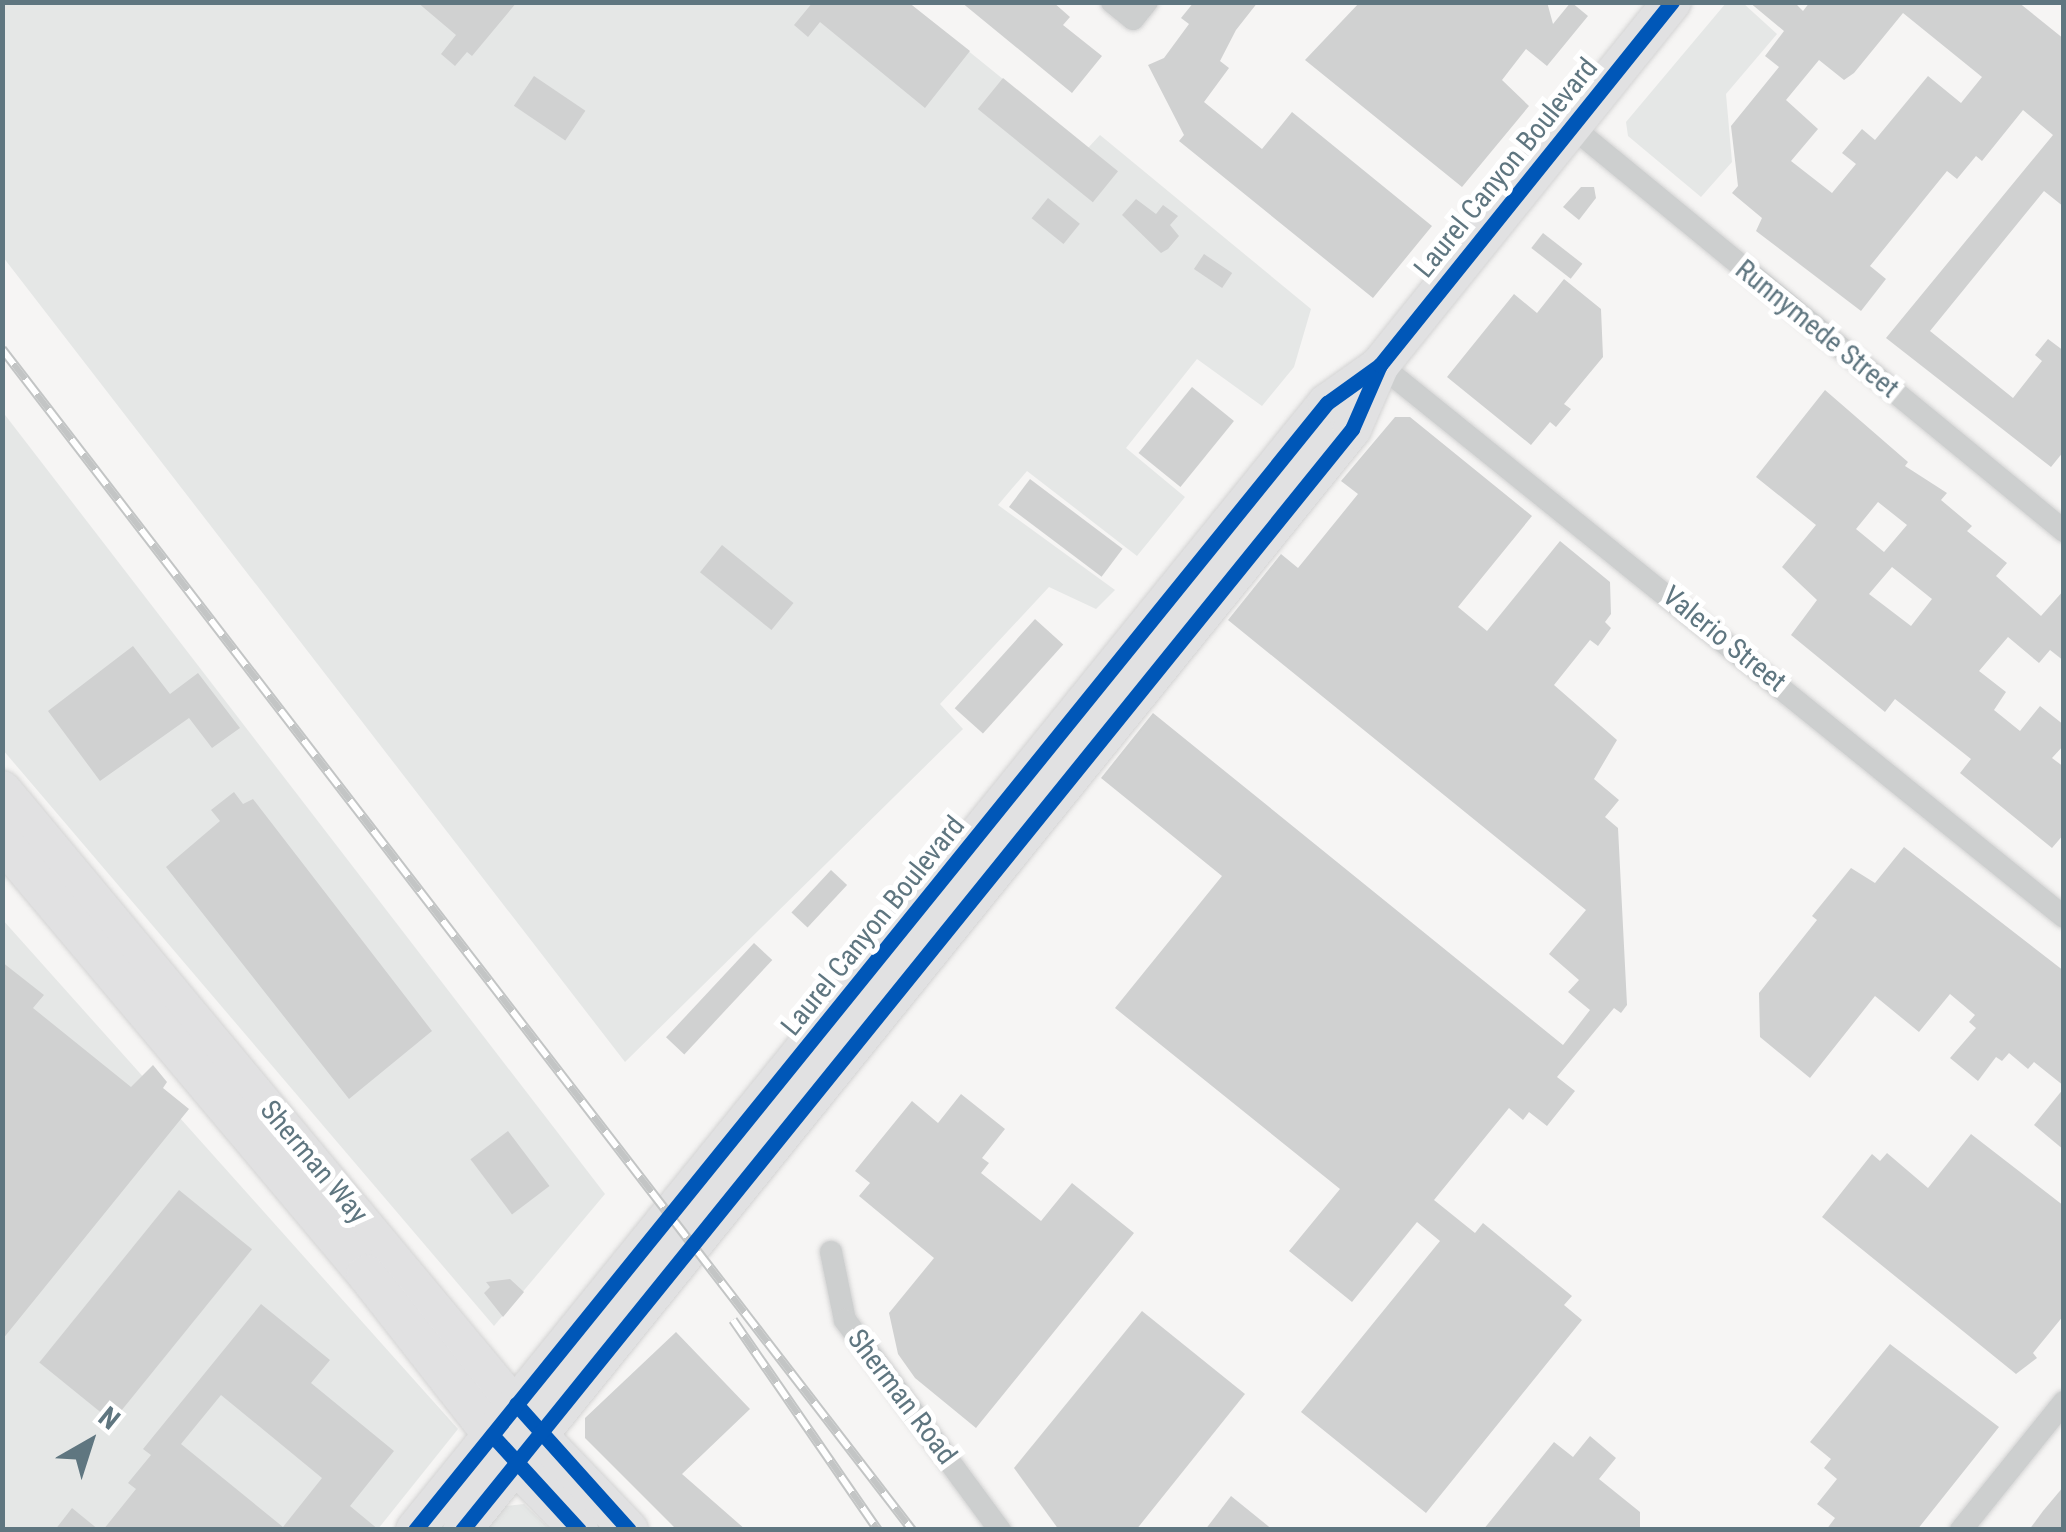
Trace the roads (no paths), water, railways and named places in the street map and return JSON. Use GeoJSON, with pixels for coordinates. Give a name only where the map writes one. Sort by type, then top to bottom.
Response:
{"type":"FeatureCollection","features":[{"type":"Feature","properties":{"kind":"main road","name":"Laurel Canyon Boulevard"},"geometry":{"type":"LineString","coordinates":[[462,1530],[539,1436],[1056,766],[1326,403],[1380,366],[1672,2]]}},
{"type":"Feature","properties":{"kind":"main road","name":"Laurel Canyon Boulevard"},"geometry":{"type":"LineString","coordinates":[[415,1530],[516,1404],[1056,766]]}},
{"type":"Feature","properties":{"kind":"main road","name":"Sherman Way"},"geometry":{"type":"LineString","coordinates":[[2,790],[492,1435],[579,1530]]}},
{"type":"Feature","properties":{"kind":"main road","name":"Sherman Way"},"geometry":{"type":"LineString","coordinates":[[2,842],[516,1404],[539,1436],[629,1530]]}},
{"type":"Feature","properties":{"kind":"street"},"geometry":{"type":"LineString","coordinates":[[1112,2],[1140,11]]}},
{"type":"Feature","properties":{"kind":"street","name":"Runnymede Street"},"geometry":{"type":"LineString","coordinates":[[1572,126],[2064,531]]}},
{"type":"Feature","properties":{"kind":"street","name":"Valerio Street"},"geometry":{"type":"LineString","coordinates":[[1380,366],[2064,917]]}},
{"type":"Feature","properties":{"kind":"street","name":"Sherman Road"},"geometry":{"type":"LineString","coordinates":[[831,1252],[845,1320],[1000,1530]]}},
{"type":"Feature","properties":{"kind":"street"},"geometry":{"type":"LineString","coordinates":[[1960,1530],[2064,1402]]}},
{"type":"Feature","properties":{"kind":"railway"},"geometry":{"type":"LineString","coordinates":[[2,349],[912,1530]]}},
{"type":"Feature","properties":{"kind":"railway"},"geometry":{"type":"LineString","coordinates":[[733,1320],[878,1530]]}}]}
